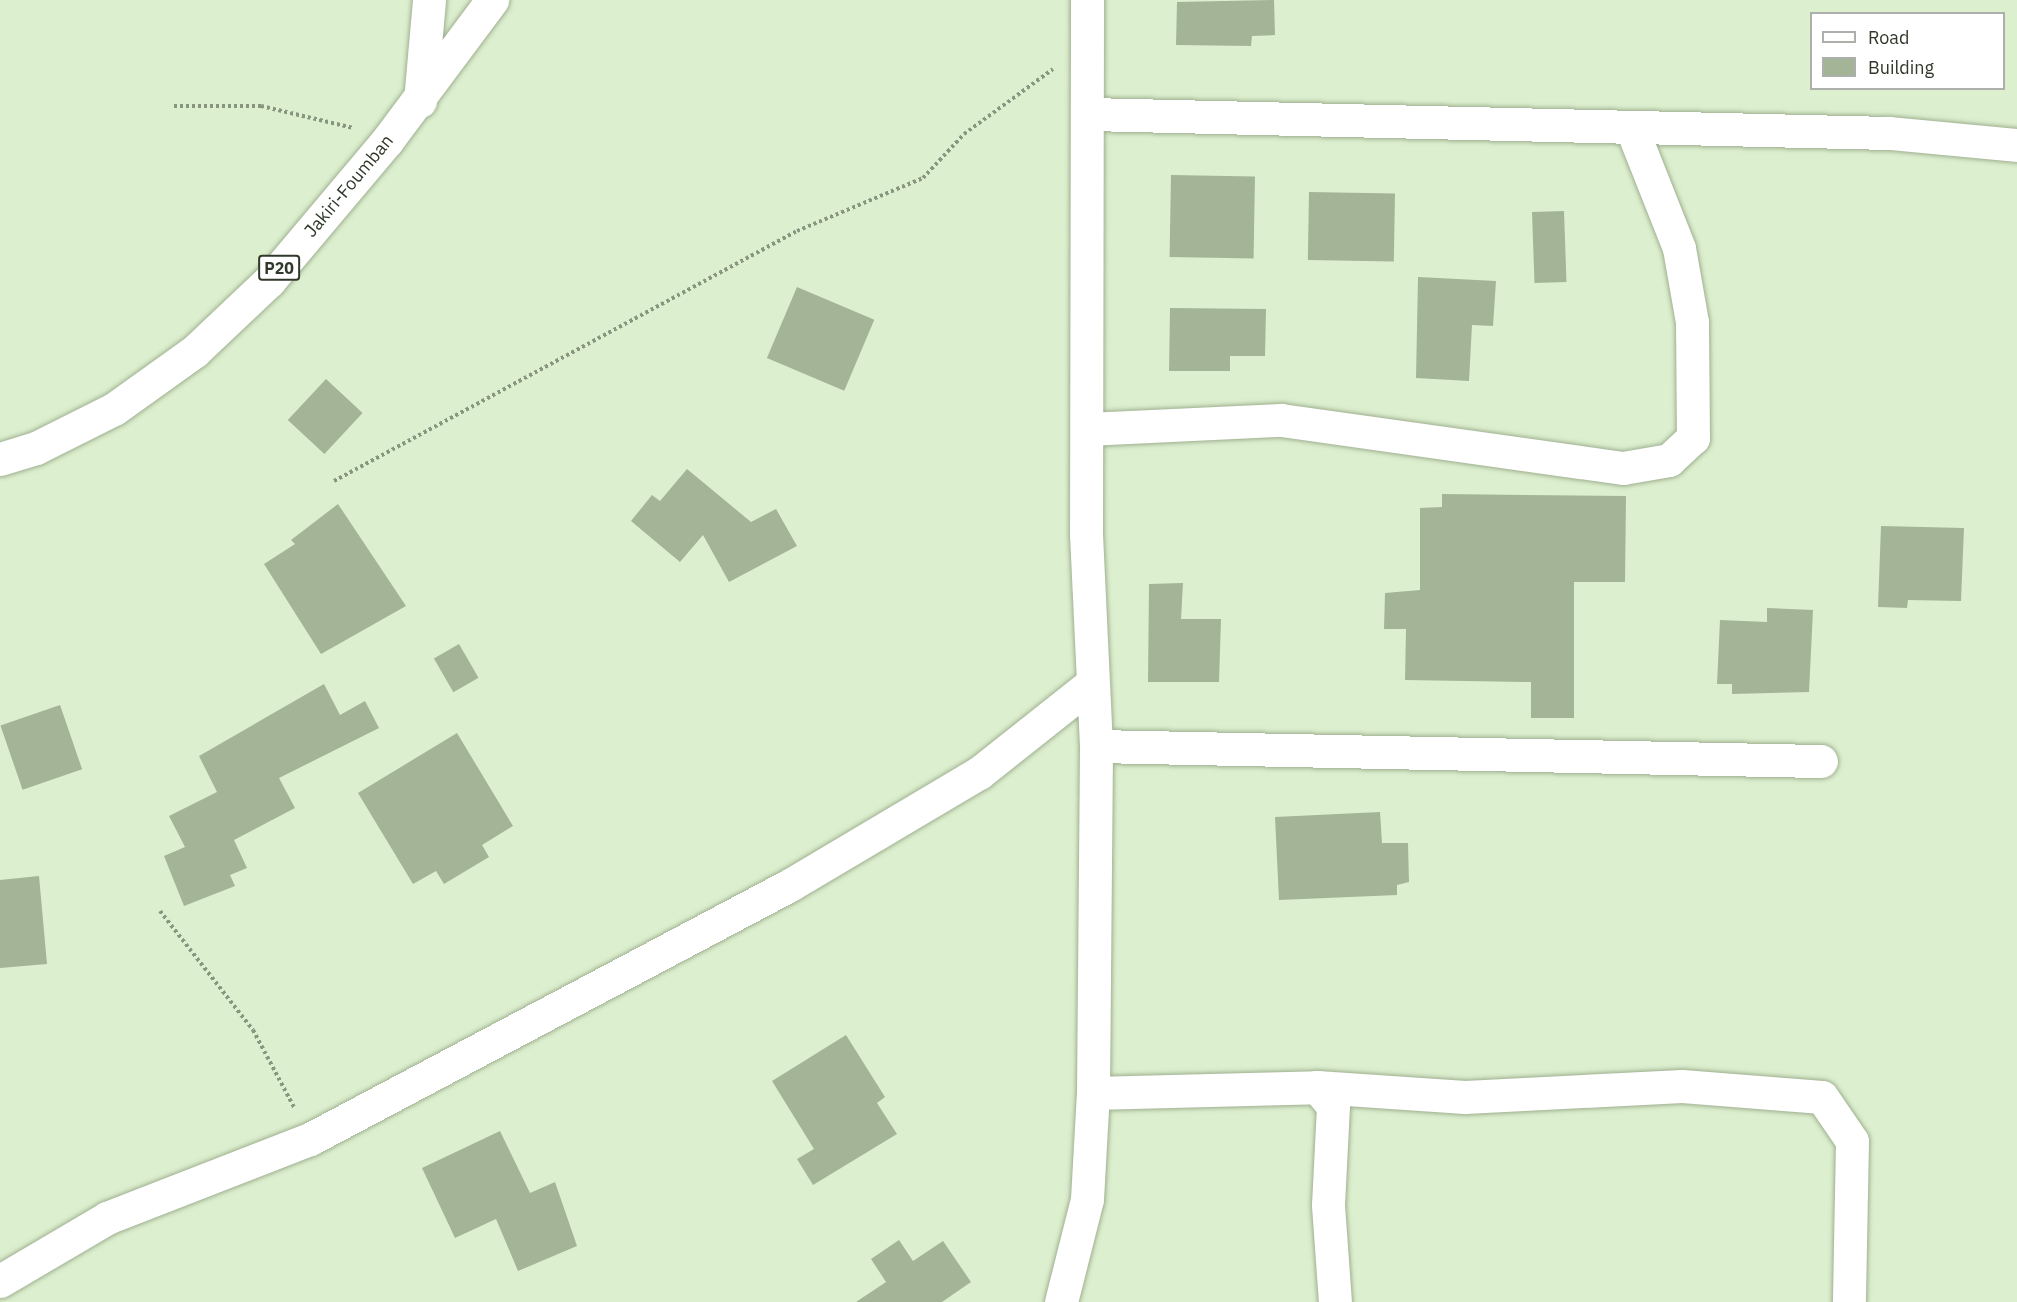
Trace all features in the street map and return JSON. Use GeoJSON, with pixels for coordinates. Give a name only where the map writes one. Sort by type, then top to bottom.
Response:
{"type":"FeatureCollection","features":[{"type":"Feature","properties":{"kind":"street"},"geometry":{"type":"LineString","coordinates":[[420,101],[429,0]]}},
{"type":"Feature","properties":{"kind":"street","name":"Jakiri-Foumban"},"geometry":{"type":"LineString","coordinates":[[0,459],[36,448],[114,409],[195,351],[269,281],[420,101],[492,0]]}},
{"type":"Feature","properties":{"kind":"street"},"geometry":{"type":"LineString","coordinates":[[1061,1302],[1087,1200],[1093,1093],[1096,746],[1090,685],[1087,0]]}},
{"type":"Feature","properties":{"kind":"street"},"geometry":{"type":"LineString","coordinates":[[1089,114],[1889,134],[2017,145]]}},
{"type":"Feature","properties":{"kind":"street"},"geometry":{"type":"LineString","coordinates":[[1088,429],[1281,420],[1623,468],[1669,460],[1693,438],[1692,322],[1679,248],[1631,127]]}},
{"type":"Feature","properties":{"kind":"street"},"geometry":{"type":"LineString","coordinates":[[0,1281],[107,1218],[310,1139],[888,831],[979,772],[1090,685]]}},
{"type":"Feature","properties":{"kind":"street"},"geometry":{"type":"LineString","coordinates":[[1096,746],[1821,761]]}},
{"type":"Feature","properties":{"kind":"street"},"geometry":{"type":"LineString","coordinates":[[1093,1093],[1317,1088],[1465,1097],[1682,1086],[1822,1097],[1852,1141],[1849,1302]]}},
{"type":"Feature","properties":{"kind":"street"},"geometry":{"type":"LineString","coordinates":[[1317,1088],[1333,1106],[1328,1205],[1335,1302]]}},
{"type":"Feature","properties":{"kind":"path"},"geometry":{"type":"LineString","coordinates":[[334,481],[797,231],[923,178],[964,134],[1088,44]]}},
{"type":"Feature","properties":{"kind":"path"},"geometry":{"type":"LineString","coordinates":[[174,106],[261,106],[337,122],[387,141]]}},
{"type":"Feature","properties":{"kind":"path"},"geometry":{"type":"LineString","coordinates":[[160,911],[253,1030],[310,1139]]}},
{"type":"Feature","properties":{"kind":"building"},"geometry":{"type":"Polygon","coordinates":[[[1274,0],[1275,35],[1252,36],[1251,46],[1176,45],[1177,2],[1274,0]]]}},
{"type":"Feature","properties":{"kind":"building"},"geometry":{"type":"Polygon","coordinates":[[[1171,175],[1255,176],[1254,258],[1170,257],[1171,175]]]}},
{"type":"Feature","properties":{"kind":"building"},"geometry":{"type":"Polygon","coordinates":[[[1309,192],[1395,194],[1394,261],[1308,260],[1309,192]]]}},
{"type":"Feature","properties":{"kind":"building"},"geometry":{"type":"Polygon","coordinates":[[[1564,211],[1566,282],[1534,283],[1532,212],[1564,211]]]}},
{"type":"Feature","properties":{"kind":"building"},"geometry":{"type":"Polygon","coordinates":[[[1418,277],[1496,281],[1493,326],[1472,325],[1469,381],[1416,378],[1418,277]]]}},
{"type":"Feature","properties":{"kind":"building"},"geometry":{"type":"Polygon","coordinates":[[[797,287],[874,320],[844,391],[767,358],[797,287]]]}},
{"type":"Feature","properties":{"kind":"building"},"geometry":{"type":"Polygon","coordinates":[[[1170,308],[1266,309],[1265,356],[1230,356],[1230,371],[1169,371],[1170,308]]]}},
{"type":"Feature","properties":{"kind":"building"},"geometry":{"type":"Polygon","coordinates":[[[326,379],[363,413],[324,454],[288,420],[326,379]]]}},
{"type":"Feature","properties":{"kind":"building"},"geometry":{"type":"Polygon","coordinates":[[[687,469],[751,522],[776,509],[797,546],[729,582],[703,535],[680,562],[631,521],[652,495],[660,501],[687,469]]]}},
{"type":"Feature","properties":{"kind":"building"},"geometry":{"type":"Polygon","coordinates":[[[1442,494],[1626,496],[1625,582],[1574,582],[1574,718],[1531,718],[1531,682],[1405,680],[1406,629],[1384,629],[1385,593],[1420,590],[1420,508],[1442,507],[1442,494]]]}},
{"type":"Feature","properties":{"kind":"building"},"geometry":{"type":"Polygon","coordinates":[[[338,504],[406,606],[321,654],[264,564],[295,544],[291,540],[338,504]]]}},
{"type":"Feature","properties":{"kind":"building"},"geometry":{"type":"Polygon","coordinates":[[[1881,526],[1964,528],[1961,601],[1908,600],[1907,608],[1878,607],[1881,526]]]}},
{"type":"Feature","properties":{"kind":"building"},"geometry":{"type":"Polygon","coordinates":[[[1183,583],[1181,619],[1221,619],[1219,682],[1148,682],[1149,584],[1183,583]]]}},
{"type":"Feature","properties":{"kind":"building"},"geometry":{"type":"Polygon","coordinates":[[[1767,608],[1813,610],[1809,692],[1732,694],[1732,684],[1717,684],[1720,620],[1767,622],[1767,608]]]}},
{"type":"Feature","properties":{"kind":"building"},"geometry":{"type":"Polygon","coordinates":[[[459,644],[478,678],[453,692],[434,658],[459,644]]]}},
{"type":"Feature","properties":{"kind":"building"},"geometry":{"type":"Polygon","coordinates":[[[324,684],[340,715],[365,701],[379,728],[279,778],[295,808],[234,840],[247,868],[230,875],[235,886],[184,906],[164,856],[185,847],[169,816],[217,792],[199,756],[324,684]]]}},
{"type":"Feature","properties":{"kind":"building"},"geometry":{"type":"Polygon","coordinates":[[[60,705],[82,769],[23,790],[0,726],[60,705]]]}},
{"type":"Feature","properties":{"kind":"building"},"geometry":{"type":"Polygon","coordinates":[[[457,733],[513,826],[482,845],[489,857],[444,884],[436,871],[413,884],[358,793],[457,733]]]}},
{"type":"Feature","properties":{"kind":"building"},"geometry":{"type":"Polygon","coordinates":[[[1380,812],[1382,843],[1408,843],[1409,882],[1397,885],[1397,895],[1279,900],[1275,817],[1380,812]]]}},
{"type":"Feature","properties":{"kind":"building"},"geometry":{"type":"Polygon","coordinates":[[[39,876],[47,964],[0,968],[0,880],[39,876]]]}},
{"type":"Feature","properties":{"kind":"building"},"geometry":{"type":"Polygon","coordinates":[[[846,1035],[885,1097],[877,1103],[897,1134],[813,1185],[797,1159],[814,1149],[772,1081],[846,1035]]]}},
{"type":"Feature","properties":{"kind":"building"},"geometry":{"type":"Polygon","coordinates":[[[500,1131],[530,1193],[555,1182],[577,1246],[518,1271],[496,1219],[455,1238],[422,1168],[500,1131]]]}},
{"type":"Feature","properties":{"kind":"building"},"geometry":{"type":"Polygon","coordinates":[[[899,1240],[913,1261],[943,1241],[971,1282],[942,1302],[856,1302],[886,1282],[871,1259],[899,1240]]]}}]}
